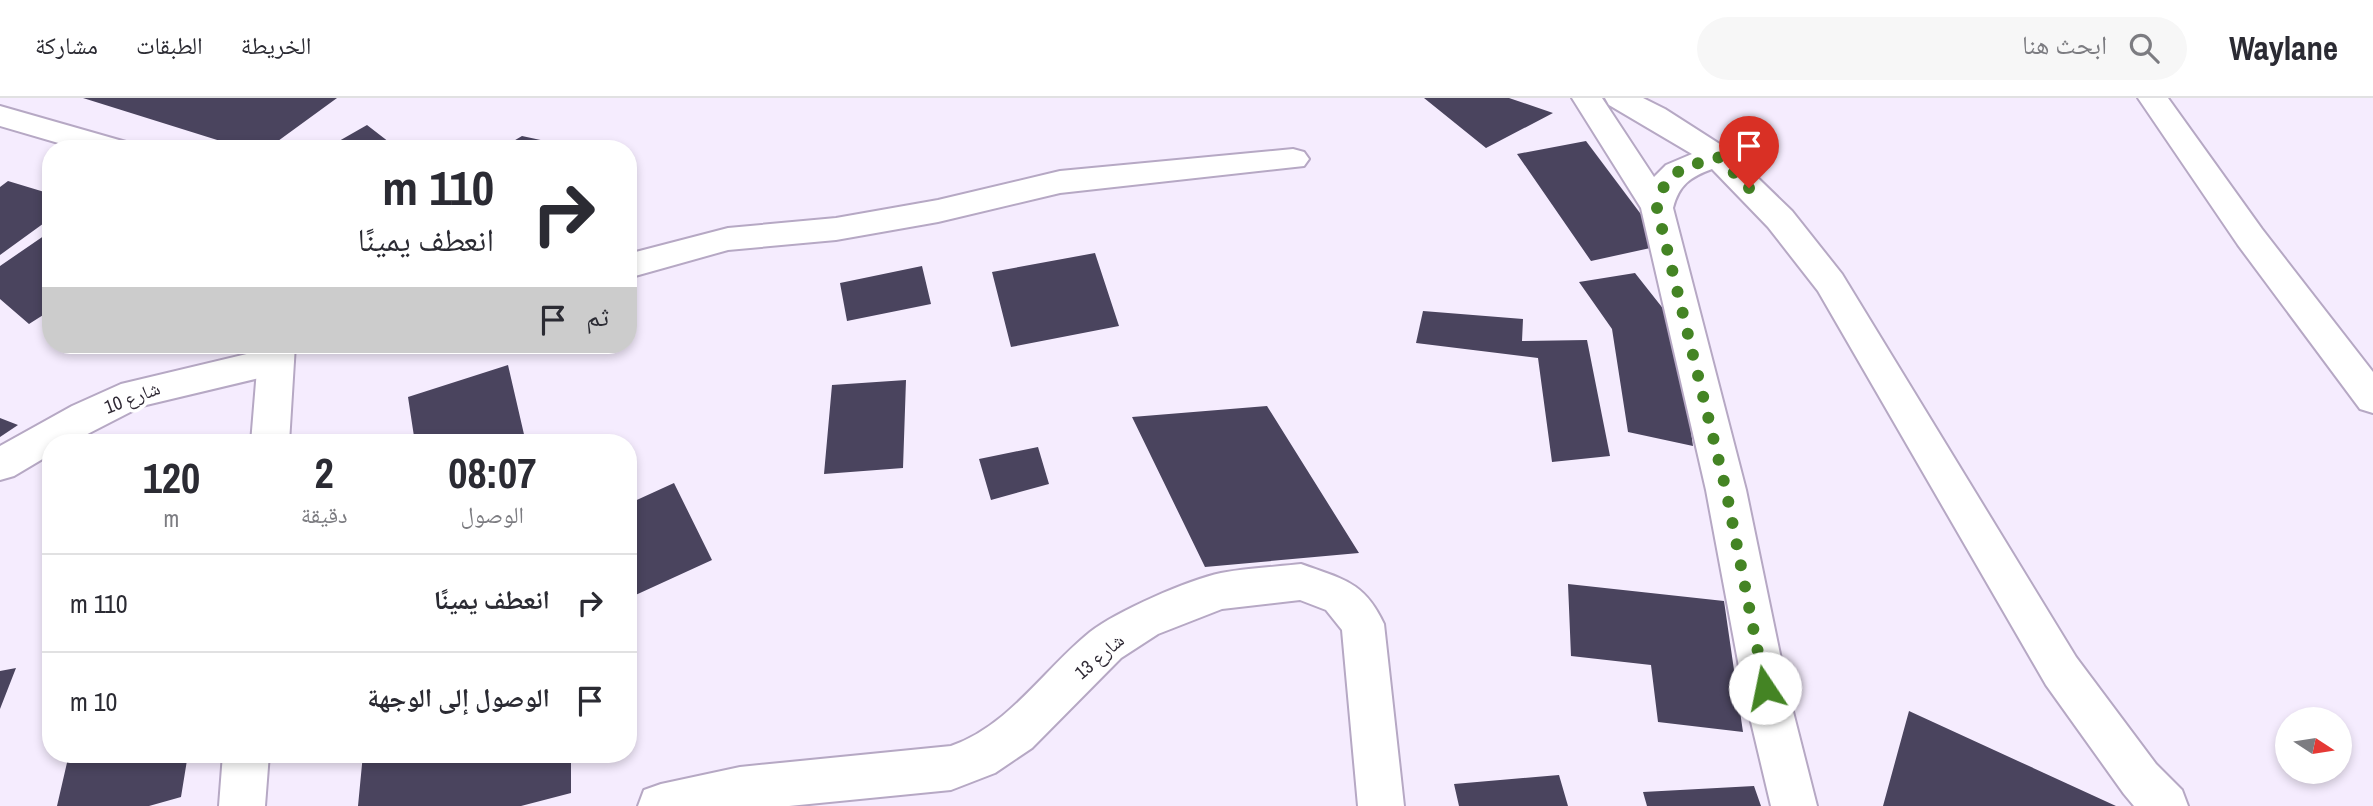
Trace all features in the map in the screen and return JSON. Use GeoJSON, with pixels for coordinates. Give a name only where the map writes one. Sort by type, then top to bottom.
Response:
{"type":"FeatureCollection","features":[{"type":"Feature","properties":{"kind":"street"},"geometry":{"type":"LineString","coordinates":[[1587,98],[1657,208],[1726,490],[1765,688],[1794,806]]}},
{"type":"Feature","properties":{"kind":"street"},"geometry":{"type":"LineString","coordinates":[[1620,98],[1654,116],[1718,157],[1780,219],[1830,283],[2061,671],[2140,779],[2165,806]]}},
{"type":"Feature","properties":{"kind":"street"},"geometry":{"type":"LineString","coordinates":[[2153,98],[2250,237],[2373,399]]}},
{"type":"Feature","properties":{"kind":"street"},"geometry":{"type":"LineString","coordinates":[[0,116],[84,140]]}},
{"type":"Feature","properties":{"kind":"street"},"geometry":{"type":"LineString","coordinates":[[1657,208],[1660,191],[1670,177],[1686,166],[1718,157]]}},
{"type":"Feature","properties":{"kind":"street"},"geometry":{"type":"LineString","coordinates":[[637,264],[728,239],[846,227],[938,211],[1060,182],[1293,159]]}},
{"type":"Feature","properties":{"kind":"street","name":"شارع 10"},"geometry":{"type":"LineString","coordinates":[[54,434],[85,416],[134,394],[274,354]]}},
{"type":"Feature","properties":{"kind":"street"},"geometry":{"type":"LineString","coordinates":[[271,434],[277,354]]}},
{"type":"Feature","properties":{"kind":"street","name":"شارع 10"},"geometry":{"type":"LineString","coordinates":[[0,465],[42,441]]}},
{"type":"Feature","properties":{"kind":"street","name":"شارع 13"},"geometry":{"type":"LineString","coordinates":[[661,806],[951,768],[979,758],[1016,733],[1106,645],[1143,621],[1220,591],[1301,582],[1341,597],[1363,624],[1381,806]]}},
{"type":"Feature","properties":{"kind":"street"},"geometry":{"type":"LineString","coordinates":[[242,806],[245,763]]}},
{"type":"Feature","properties":{"kind":"building"},"geometry":{"type":"Polygon","coordinates":[[[83,98],[337,98],[279,140],[217,140],[83,98]]]}},
{"type":"Feature","properties":{"kind":"building"},"geometry":{"type":"Polygon","coordinates":[[[1424,98],[1509,98],[1553,113],[1486,148],[1424,98]]]}},
{"type":"Feature","properties":{"kind":"building"},"geometry":{"type":"Polygon","coordinates":[[[367,125],[386,140],[341,140],[367,125]]]}},
{"type":"Feature","properties":{"kind":"building"},"geometry":{"type":"Polygon","coordinates":[[[522,136],[541,140],[515,140],[522,136]]]}},
{"type":"Feature","properties":{"kind":"building"},"geometry":{"type":"Polygon","coordinates":[[[1586,141],[1664,245],[1591,261],[1517,154],[1586,141]]]}},
{"type":"Feature","properties":{"kind":"building"},"geometry":{"type":"Polygon","coordinates":[[[8,181],[42,191],[42,225],[0,255],[0,187],[8,181]]]}},
{"type":"Feature","properties":{"kind":"building"},"geometry":{"type":"Polygon","coordinates":[[[42,237],[42,316],[29,324],[0,299],[0,266],[42,237]]]}},
{"type":"Feature","properties":{"kind":"building"},"geometry":{"type":"Polygon","coordinates":[[[1095,253],[1119,326],[1011,347],[992,272],[1095,253]]]}},
{"type":"Feature","properties":{"kind":"building"},"geometry":{"type":"Polygon","coordinates":[[[922,266],[931,304],[847,321],[840,283],[922,266]]]}},
{"type":"Feature","properties":{"kind":"building"},"geometry":{"type":"Polygon","coordinates":[[[1635,273],[1676,325],[1693,446],[1628,432],[1612,329],[1579,282],[1635,273]]]}},
{"type":"Feature","properties":{"kind":"building"},"geometry":{"type":"Polygon","coordinates":[[[1423,311],[1523,319],[1522,341],[1587,340],[1610,456],[1552,462],[1538,358],[1416,343],[1423,311]]]}},
{"type":"Feature","properties":{"kind":"building"},"geometry":{"type":"Polygon","coordinates":[[[508,365],[524,434],[414,434],[408,397],[508,365]]]}},
{"type":"Feature","properties":{"kind":"building"},"geometry":{"type":"Polygon","coordinates":[[[906,380],[903,468],[824,474],[832,385],[906,380]]]}},
{"type":"Feature","properties":{"kind":"building"},"geometry":{"type":"Polygon","coordinates":[[[1267,406],[1359,553],[1205,567],[1132,417],[1267,406]]]}},
{"type":"Feature","properties":{"kind":"building"},"geometry":{"type":"Polygon","coordinates":[[[0,418],[18,425],[0,437],[0,418]]]}},
{"type":"Feature","properties":{"kind":"building"},"geometry":{"type":"Polygon","coordinates":[[[1038,447],[1049,484],[991,500],[979,459],[1038,447]]]}},
{"type":"Feature","properties":{"kind":"building"},"geometry":{"type":"Polygon","coordinates":[[[674,483],[712,560],[637,594],[637,500],[674,483]]]}},
{"type":"Feature","properties":{"kind":"building"},"geometry":{"type":"Polygon","coordinates":[[[1568,584],[1724,601],[1743,732],[1658,722],[1651,665],[1571,656],[1568,584]]]}},
{"type":"Feature","properties":{"kind":"building"},"geometry":{"type":"Polygon","coordinates":[[[16,668],[0,709],[0,671],[16,668]]]}},
{"type":"Feature","properties":{"kind":"building"},"geometry":{"type":"Polygon","coordinates":[[[1909,711],[2116,806],[1883,806],[1909,711]]]}},
{"type":"Feature","properties":{"kind":"building"},"geometry":{"type":"Polygon","coordinates":[[[67,763],[187,763],[181,797],[149,806],[57,806],[67,763]]]}},
{"type":"Feature","properties":{"kind":"building"},"geometry":{"type":"Polygon","coordinates":[[[362,763],[571,763],[571,793],[521,806],[358,806],[362,763]]]}},
{"type":"Feature","properties":{"kind":"building"},"geometry":{"type":"Polygon","coordinates":[[[1559,775],[1568,806],[1459,806],[1454,784],[1559,775]]]}},
{"type":"Feature","properties":{"kind":"building"},"geometry":{"type":"Polygon","coordinates":[[[1754,786],[1761,806],[1647,806],[1643,792],[1754,786]]]}},
{"type":"Feature","properties":{"kind":"route"},"geometry":{"type":"LineString","coordinates":[[1749,188],[1718,157],[1686,166],[1670,177],[1660,191],[1657,208],[1726,490],[1765,688]]}}]}
